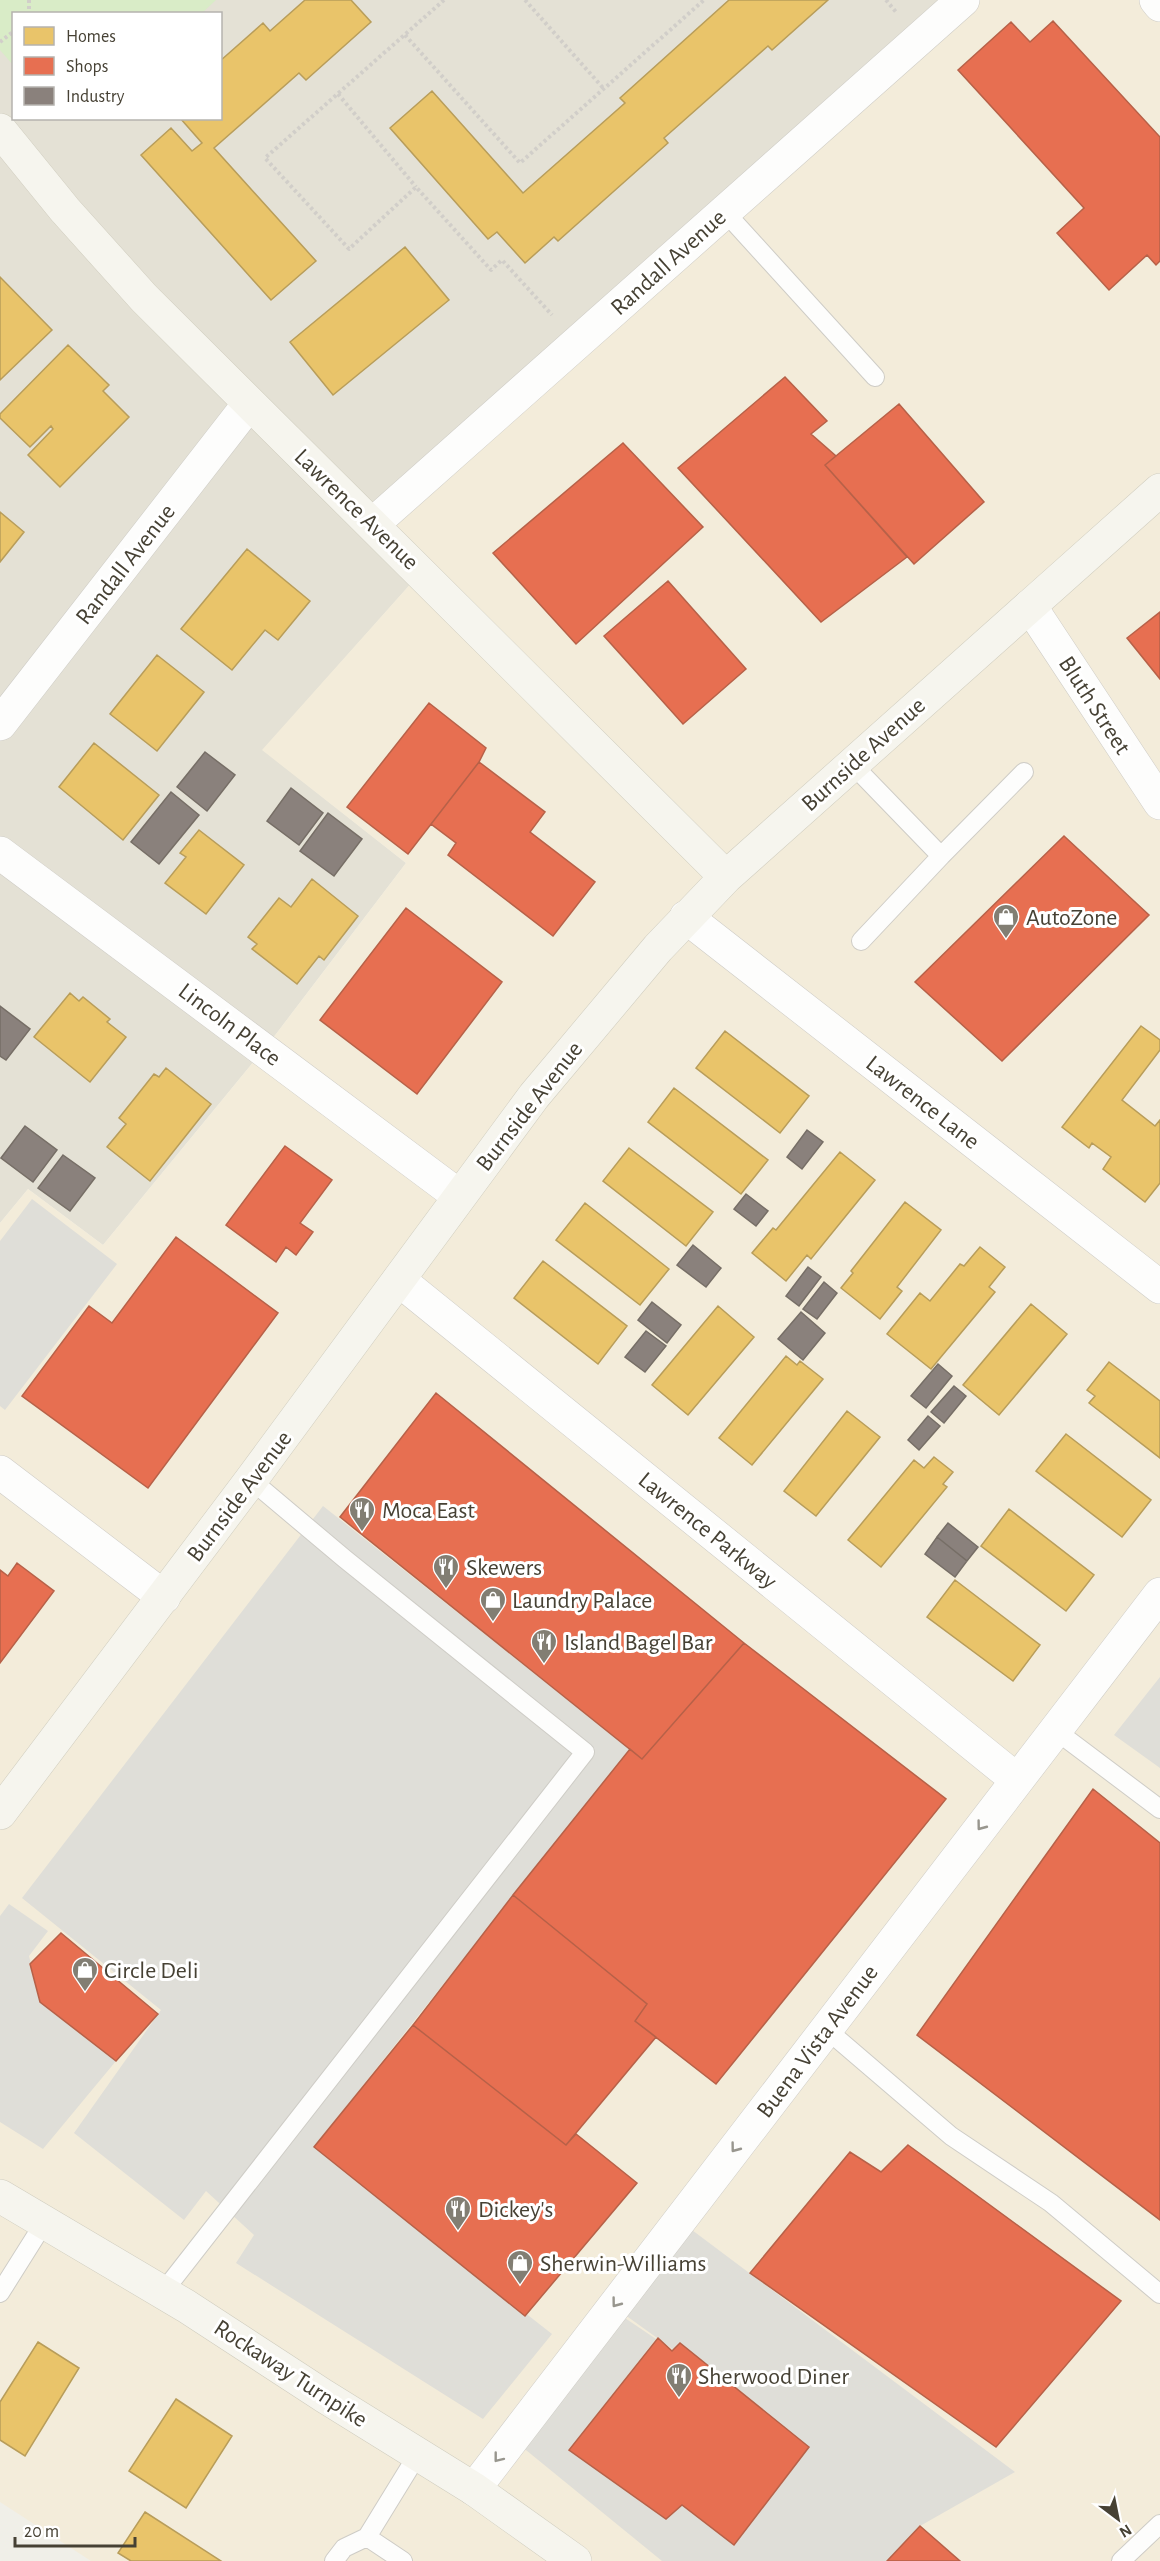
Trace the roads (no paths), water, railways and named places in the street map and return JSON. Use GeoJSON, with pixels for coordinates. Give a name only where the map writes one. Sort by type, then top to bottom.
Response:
{"type":"FeatureCollection","features":[{"type":"Feature","properties":{"kind":"main road","name":"Lawrence Avenue"},"geometry":{"type":"LineString","coordinates":[[0,130],[65,210],[144,298],[249,405],[373,524],[726,877]]}},
{"type":"Feature","properties":{"kind":"main road","name":"Burnside Avenue"},"geometry":{"type":"LineString","coordinates":[[0,1814],[164,1597],[534,1096],[687,917],[726,877],[1160,490]]}},
{"type":"Feature","properties":{"kind":"main road","name":"Rockaway Turnpike"},"geometry":{"type":"LineString","coordinates":[[0,2196],[164,2292],[474,2489],[575,2561]]}},
{"type":"Feature","properties":{"kind":"street","name":"Randall Avenue"},"geometry":{"type":"LineString","coordinates":[[373,524],[963,0]]}},
{"type":"Feature","properties":{"kind":"street"},"geometry":{"type":"LineString","coordinates":[[1156,0],[1160,4]]}},
{"type":"Feature","properties":{"kind":"street","name":"Randall Avenue"},"geometry":{"type":"LineString","coordinates":[[0,724],[249,405]]}},
{"type":"Feature","properties":{"kind":"street","name":"Bluth Street"},"geometry":{"type":"LineString","coordinates":[[1030,606],[1160,803]]}},
{"type":"Feature","properties":{"kind":"street","name":"Lincoln Place"},"geometry":{"type":"LineString","coordinates":[[0,853],[459,1196]]}},
{"type":"Feature","properties":{"kind":"street","name":"Lawrence Lane"},"geometry":{"type":"LineString","coordinates":[[687,917],[1160,1287]]}},
{"type":"Feature","properties":{"kind":"street","name":"Lawrence Parkway"},"geometry":{"type":"LineString","coordinates":[[399,1280],[1017,1780]]}},
{"type":"Feature","properties":{"kind":"street"},"geometry":{"type":"LineString","coordinates":[[0,1472],[164,1597]]}},
{"type":"Feature","properties":{"kind":"street","name":"Buena Vista Avenue"},"geometry":{"type":"LineString","coordinates":[[474,2489],[1160,1594]]}},
{"type":"Feature","properties":{"kind":"lane"},"geometry":{"type":"LineString","coordinates":[[725,212],[875,377]]}},
{"type":"Feature","properties":{"kind":"lane"},"geometry":{"type":"LineString","coordinates":[[852,764],[941,856]]}},
{"type":"Feature","properties":{"kind":"lane"},"geometry":{"type":"LineString","coordinates":[[861,941],[1024,772]]}},
{"type":"Feature","properties":{"kind":"lane"},"geometry":{"type":"LineString","coordinates":[[164,2292],[585,1752],[345,1559],[251,1480]]}},
{"type":"Feature","properties":{"kind":"lane"},"geometry":{"type":"LineString","coordinates":[[1056,1730],[1160,1809]]}},
{"type":"Feature","properties":{"kind":"lane"},"geometry":{"type":"LineString","coordinates":[[826,2029],[951,2136],[1051,2203],[1160,2294]]}},
{"type":"Feature","properties":{"kind":"lane"},"geometry":{"type":"LineString","coordinates":[[0,2293],[44,2223]]}},
{"type":"Feature","properties":{"kind":"lane"},"geometry":{"type":"LineString","coordinates":[[334,2561],[344,2548],[367,2537],[418,2454]]}},
{"type":"Feature","properties":{"kind":"lane"},"geometry":{"type":"LineString","coordinates":[[1121,2561],[1160,2524]]}},
{"type":"Feature","properties":{"kind":"lane"},"geometry":{"type":"LineString","coordinates":[[367,2537],[403,2561]]}},
{"type":"Feature","properties":{"kind":"place","name":"AutoZone"},"geometry":{"type":"Point","coordinates":[1006,940]}},
{"type":"Feature","properties":{"kind":"place","name":"Moca East"},"geometry":{"type":"Point","coordinates":[362,1533]}},
{"type":"Feature","properties":{"kind":"place","name":"Skewers"},"geometry":{"type":"Point","coordinates":[446,1590]}},
{"type":"Feature","properties":{"kind":"place","name":"Laundry Palace"},"geometry":{"type":"Point","coordinates":[493,1623]}},
{"type":"Feature","properties":{"kind":"place","name":"Island Bagel Bar"},"geometry":{"type":"Point","coordinates":[544,1665]}},
{"type":"Feature","properties":{"kind":"place","name":"Circle Deli"},"geometry":{"type":"Point","coordinates":[85,1993]}},
{"type":"Feature","properties":{"kind":"place","name":"Dickey's"},"geometry":{"type":"Point","coordinates":[458,2232]}},
{"type":"Feature","properties":{"kind":"place","name":"Sherwin-Williams"},"geometry":{"type":"Point","coordinates":[520,2286]}},
{"type":"Feature","properties":{"kind":"place","name":"Sherwood Diner"},"geometry":{"type":"Point","coordinates":[679,2399]}}]}
